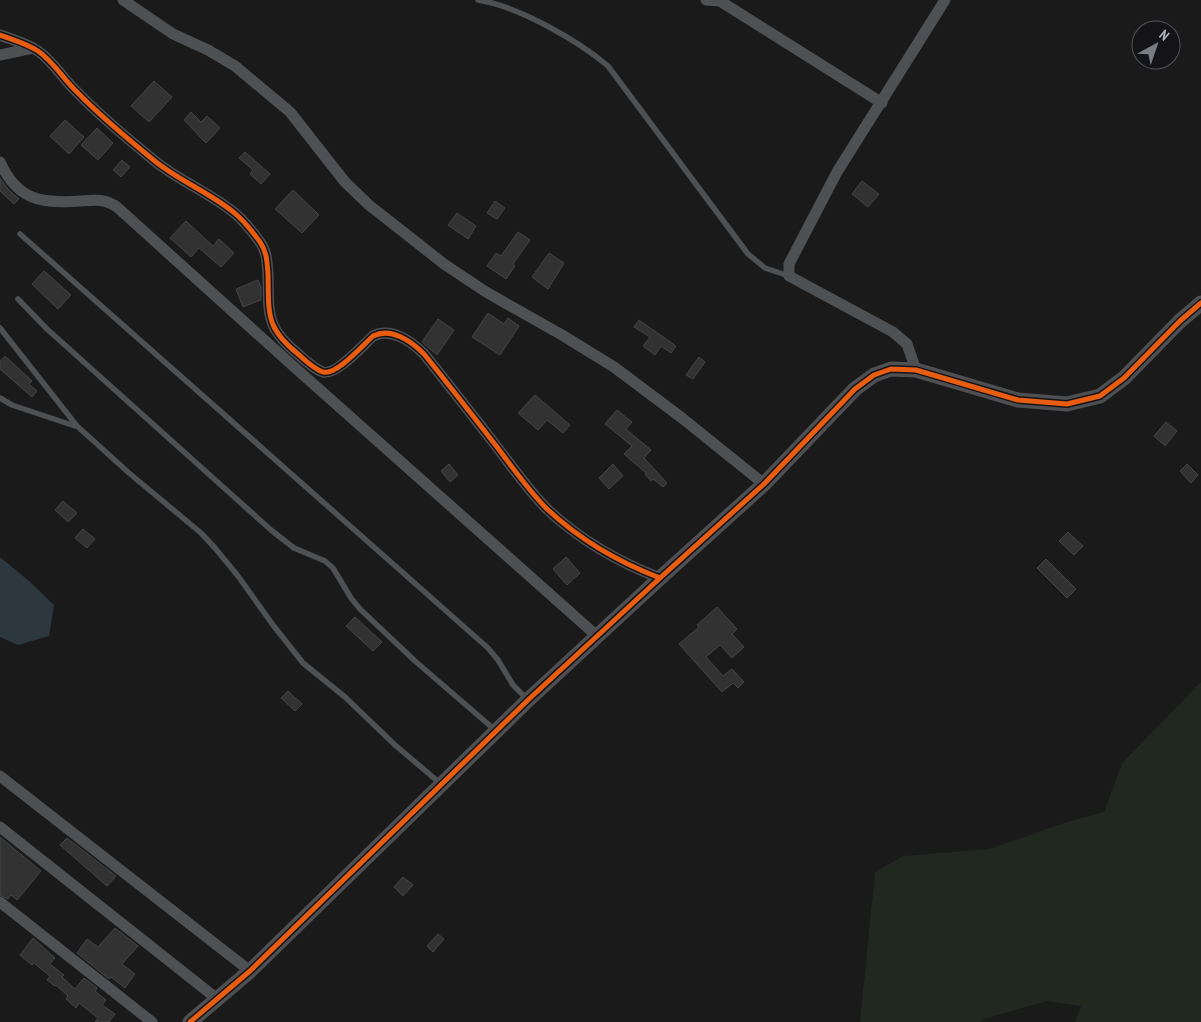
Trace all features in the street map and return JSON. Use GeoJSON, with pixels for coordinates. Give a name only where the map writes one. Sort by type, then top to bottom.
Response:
{"type":"FeatureCollection","features":[{"type":"Feature","properties":{"kind":"street"},"geometry":{"type":"LineString","coordinates":[[123,0],[173,34],[208,50],[235,66],[290,112],[345,182],[369,205],[444,264],[486,292],[614,367],[682,418],[764,484]]}},
{"type":"Feature","properties":{"kind":"street"},"geometry":{"type":"LineString","coordinates":[[706,0],[720,1],[882,103]]}},
{"type":"Feature","properties":{"kind":"street"},"geometry":{"type":"LineString","coordinates":[[916,370],[907,344],[892,332],[789,276],[789,264],[837,172],[882,103],[939,2]]}},
{"type":"Feature","properties":{"kind":"street"},"geometry":{"type":"LineString","coordinates":[[0,34],[33,48],[49,60],[85,100],[155,161],[173,175],[228,207],[252,231],[266,253],[269,308],[272,323],[278,335],[286,344],[311,365],[322,372],[339,367],[373,336],[380,333],[393,334],[408,341],[424,354],[522,482],[547,509],[563,524],[610,556],[660,578]]}},
{"type":"Feature","properties":{"kind":"street"},"geometry":{"type":"LineString","coordinates":[[0,54],[33,48]]}},
{"type":"Feature","properties":{"kind":"street"},"geometry":{"type":"LineString","coordinates":[[0,162],[15,187],[26,195],[65,202],[95,199],[111,203],[117,207],[299,372],[597,636]]}},
{"type":"Feature","properties":{"kind":"street"},"geometry":{"type":"LineString","coordinates":[[190,1022],[250,971],[495,731],[764,484],[855,390],[874,375],[891,369],[916,370],[1018,400],[1067,404],[1100,396],[1124,378],[1180,321],[1201,303]]}},
{"type":"Feature","properties":{"kind":"street"},"geometry":{"type":"LineString","coordinates":[[0,776],[250,971]]}},
{"type":"Feature","properties":{"kind":"street"},"geometry":{"type":"LineString","coordinates":[[0,827],[216,998]]}},
{"type":"Feature","properties":{"kind":"street"},"geometry":{"type":"LineString","coordinates":[[0,902],[152,1022]]}},
{"type":"Feature","properties":{"kind":"lane"},"geometry":{"type":"LineString","coordinates":[[478,0],[493,2],[542,24],[590,51],[608,66],[748,254],[765,268],[789,276]]}},
{"type":"Feature","properties":{"kind":"lane"},"geometry":{"type":"LineString","coordinates":[[20,234],[488,648],[498,660],[513,686],[528,700]]}},
{"type":"Feature","properties":{"kind":"lane"},"geometry":{"type":"LineString","coordinates":[[18,299],[47,329],[271,530],[294,548],[320,558],[334,568],[340,576],[350,598],[360,609],[495,731]]}},
{"type":"Feature","properties":{"kind":"lane"},"geometry":{"type":"LineString","coordinates":[[0,328],[76,426],[128,473],[201,533],[238,576],[273,626],[304,662],[441,784]]}},
{"type":"Feature","properties":{"kind":"lane"},"geometry":{"type":"LineString","coordinates":[[0,398],[12,405],[76,426]]}},
{"type":"Feature","properties":{"kind":"shaded area"},"geometry":{"type":"Polygon","coordinates":[[[0,557],[54,605],[49,636],[18,645],[0,637],[0,557]]]}},
{"type":"Feature","properties":{"kind":"shaded area"},"geometry":{"type":"Polygon","coordinates":[[[1201,682],[1201,1022],[1075,1022],[1081,1006],[1047,1001],[984,1019],[981,1022],[860,1022],[875,872],[903,856],[989,849],[1067,822],[1104,812],[1122,763],[1201,682]]]}},
{"type":"Feature","properties":{"kind":"building"},"geometry":{"type":"Polygon","coordinates":[[[154,81],[172,97],[149,122],[131,106],[154,81]]]}},
{"type":"Feature","properties":{"kind":"building"},"geometry":{"type":"Polygon","coordinates":[[[191,112],[201,122],[207,116],[220,128],[206,143],[184,120],[191,112]]]}},
{"type":"Feature","properties":{"kind":"building"},"geometry":{"type":"Polygon","coordinates":[[[65,120],[84,137],[69,154],[50,136],[65,120]]]}},
{"type":"Feature","properties":{"kind":"building"},"geometry":{"type":"Polygon","coordinates":[[[97,128],[113,143],[98,160],[81,145],[97,128]]]}},
{"type":"Feature","properties":{"kind":"building"},"geometry":{"type":"Polygon","coordinates":[[[245,152],[270,174],[261,184],[250,174],[253,170],[239,158],[245,152]]]}},
{"type":"Feature","properties":{"kind":"building"},"geometry":{"type":"Polygon","coordinates":[[[122,160],[130,167],[121,177],[113,170],[122,160]]]}},
{"type":"Feature","properties":{"kind":"building"},"geometry":{"type":"Polygon","coordinates":[[[0,178],[19,199],[14,204],[0,191],[0,178]]]}},
{"type":"Feature","properties":{"kind":"building"},"geometry":{"type":"Polygon","coordinates":[[[862,181],[879,194],[868,207],[852,194],[862,181]]]}},
{"type":"Feature","properties":{"kind":"building"},"geometry":{"type":"Polygon","coordinates":[[[293,190],[319,215],[302,233],[275,209],[293,190]]]}},
{"type":"Feature","properties":{"kind":"building"},"geometry":{"type":"Polygon","coordinates":[[[495,201],[505,208],[497,219],[487,213],[495,201]]]}},
{"type":"Feature","properties":{"kind":"building"},"geometry":{"type":"Polygon","coordinates":[[[457,213],[476,226],[468,239],[448,225],[457,213]]]}},
{"type":"Feature","properties":{"kind":"building"},"geometry":{"type":"Polygon","coordinates":[[[186,221],[213,246],[219,239],[234,253],[221,267],[199,248],[191,257],[170,238],[186,221]]]}},
{"type":"Feature","properties":{"kind":"building"},"geometry":{"type":"Polygon","coordinates":[[[518,232],[530,240],[513,264],[515,266],[506,279],[487,266],[496,253],[501,256],[518,232]]]}},
{"type":"Feature","properties":{"kind":"building"},"geometry":{"type":"Polygon","coordinates":[[[549,253],[564,263],[548,289],[532,277],[549,253]]]}},
{"type":"Feature","properties":{"kind":"building"},"geometry":{"type":"Polygon","coordinates":[[[44,271],[71,295],[58,309],[32,284],[44,271]]]}},
{"type":"Feature","properties":{"kind":"building"},"geometry":{"type":"Polygon","coordinates":[[[258,280],[261,287],[261,300],[243,307],[236,289],[258,280]]]}},
{"type":"Feature","properties":{"kind":"building"},"geometry":{"type":"Polygon","coordinates":[[[488,313],[504,324],[508,318],[519,326],[500,355],[472,337],[488,313]]]}},
{"type":"Feature","properties":{"kind":"building"},"geometry":{"type":"Polygon","coordinates":[[[438,319],[454,330],[437,355],[422,342],[438,319]]]}},
{"type":"Feature","properties":{"kind":"building"},"geometry":{"type":"Polygon","coordinates":[[[639,320],[676,346],[671,353],[661,346],[655,355],[643,346],[650,337],[634,327],[639,320]]]}},
{"type":"Feature","properties":{"kind":"building"},"geometry":{"type":"Polygon","coordinates":[[[5,356],[32,381],[29,384],[37,391],[32,397],[0,369],[0,362],[5,356]]]}},
{"type":"Feature","properties":{"kind":"building"},"geometry":{"type":"Polygon","coordinates":[[[699,357],[705,362],[693,379],[686,375],[699,357]]]}},
{"type":"Feature","properties":{"kind":"building"},"geometry":{"type":"Polygon","coordinates":[[[535,395],[570,425],[563,433],[547,420],[538,430],[518,413],[535,395]]]}},
{"type":"Feature","properties":{"kind":"building"},"geometry":{"type":"Polygon","coordinates":[[[617,410],[632,422],[626,429],[651,450],[644,458],[667,483],[663,487],[653,479],[651,481],[646,473],[624,454],[632,446],[605,424],[617,410]]]}},
{"type":"Feature","properties":{"kind":"building"},"geometry":{"type":"Polygon","coordinates":[[[1166,422],[1177,431],[1165,446],[1154,436],[1166,422]]]}},
{"type":"Feature","properties":{"kind":"building"},"geometry":{"type":"Polygon","coordinates":[[[449,464],[458,475],[450,482],[441,471],[449,464]]]}},
{"type":"Feature","properties":{"kind":"building"},"geometry":{"type":"Polygon","coordinates":[[[613,464],[623,476],[609,489],[599,478],[613,464]]]}},
{"type":"Feature","properties":{"kind":"building"},"geometry":{"type":"Polygon","coordinates":[[[1187,464],[1198,475],[1191,483],[1180,471],[1187,464]]]}},
{"type":"Feature","properties":{"kind":"building"},"geometry":{"type":"Polygon","coordinates":[[[63,501],[77,513],[68,522],[55,510],[63,501]]]}},
{"type":"Feature","properties":{"kind":"building"},"geometry":{"type":"Polygon","coordinates":[[[83,529],[95,539],[87,548],[75,538],[83,529]]]}},
{"type":"Feature","properties":{"kind":"building"},"geometry":{"type":"Polygon","coordinates":[[[1068,532],[1083,546],[1074,555],[1059,541],[1068,532]]]}},
{"type":"Feature","properties":{"kind":"building"},"geometry":{"type":"Polygon","coordinates":[[[566,557],[580,573],[567,585],[553,569],[566,557]]]}},
{"type":"Feature","properties":{"kind":"building"},"geometry":{"type":"Polygon","coordinates":[[[1046,559],[1076,589],[1067,598],[1037,568],[1046,559]]]}},
{"type":"Feature","properties":{"kind":"building"},"geometry":{"type":"Polygon","coordinates":[[[717,607],[737,629],[732,634],[744,647],[732,658],[720,645],[706,657],[723,676],[732,669],[744,682],[738,688],[733,683],[722,692],[679,644],[699,627],[697,625],[717,607]]]}},
{"type":"Feature","properties":{"kind":"building"},"geometry":{"type":"Polygon","coordinates":[[[355,617],[382,642],[373,651],[346,626],[355,617]]]}},
{"type":"Feature","properties":{"kind":"building"},"geometry":{"type":"Polygon","coordinates":[[[288,691],[302,704],[295,711],[281,698],[288,691]]]}},
{"type":"Feature","properties":{"kind":"building"},"geometry":{"type":"Polygon","coordinates":[[[0,837],[41,871],[17,900],[11,895],[8,899],[0,895],[0,837]]]}},
{"type":"Feature","properties":{"kind":"building"},"geometry":{"type":"Polygon","coordinates":[[[67,838],[116,876],[107,886],[60,845],[67,838]]]}},
{"type":"Feature","properties":{"kind":"building"},"geometry":{"type":"Polygon","coordinates":[[[403,877],[413,885],[403,896],[394,887],[403,877]]]}},
{"type":"Feature","properties":{"kind":"building"},"geometry":{"type":"Polygon","coordinates":[[[115,928],[138,946],[122,964],[135,974],[125,988],[111,977],[109,979],[77,953],[87,939],[98,947],[115,928]]]}},
{"type":"Feature","properties":{"kind":"building"},"geometry":{"type":"Polygon","coordinates":[[[438,934],[444,939],[433,952],[427,946],[438,934]]]}},
{"type":"Feature","properties":{"kind":"building"},"geometry":{"type":"Polygon","coordinates":[[[33,938],[55,958],[50,964],[64,975],[62,977],[75,989],[84,978],[97,988],[95,991],[106,1000],[102,1005],[115,1014],[109,1022],[95,1022],[98,1018],[79,1003],[76,1008],[66,999],[68,996],[47,980],[50,976],[20,955],[33,938]]]}},
{"type":"Feature","properties":{"kind":"cycle path"},"geometry":{"type":"LineString","coordinates":[[0,35],[38,51],[49,60],[72,87],[105,119],[156,162],[223,204],[244,221],[260,242],[265,253],[268,274],[269,310],[274,327],[287,344],[316,369],[328,372],[342,365],[373,336],[387,333],[407,340],[424,354],[527,487],[547,509],[573,531],[600,549],[629,565],[660,578]]}},
{"type":"Feature","properties":{"kind":"cycle path"},"geometry":{"type":"LineString","coordinates":[[190,1022],[250,971],[528,700],[764,484],[855,389],[874,375],[891,369],[916,370],[1018,400],[1067,404],[1100,396],[1124,378],[1180,321],[1201,303]]}}]}
